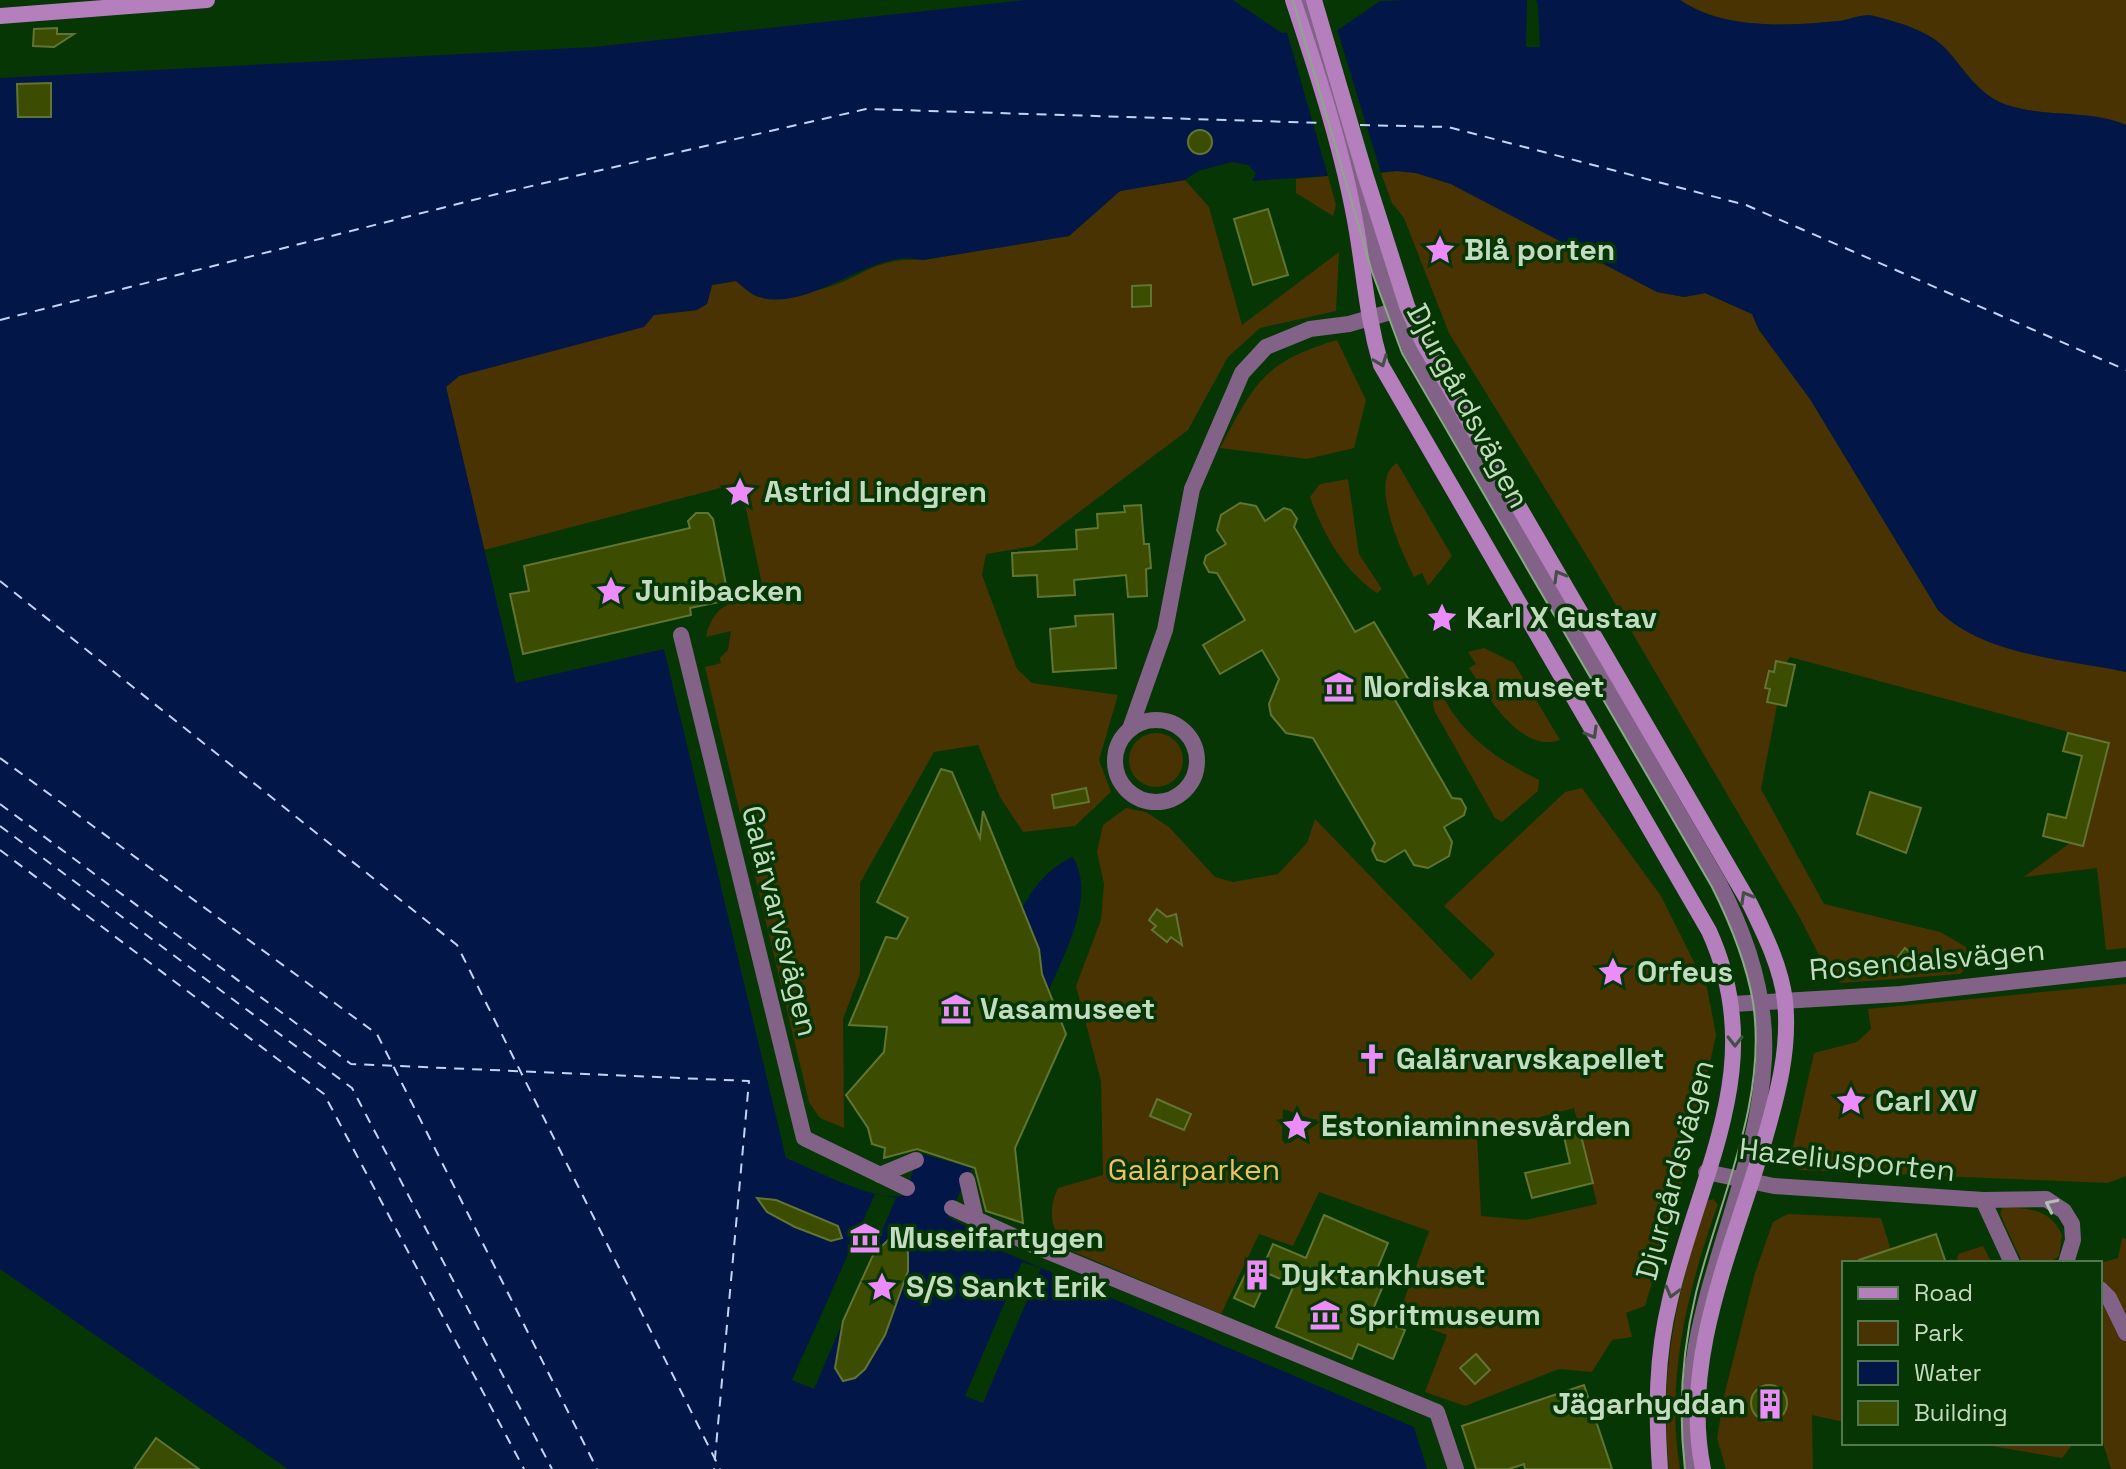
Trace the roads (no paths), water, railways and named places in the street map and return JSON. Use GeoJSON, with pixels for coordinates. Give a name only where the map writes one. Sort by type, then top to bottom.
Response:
{"type":"FeatureCollection","features":[{"type":"Feature","properties":{"kind":"street"},"geometry":{"type":"LineString","coordinates":[[0,16],[207,0]]}},
{"type":"Feature","properties":{"kind":"street"},"geometry":{"type":"LineString","coordinates":[[1293,0],[1310,24]]}},
{"type":"Feature","properties":{"kind":"street"},"geometry":{"type":"LineString","coordinates":[[1307,0],[1310,24],[1355,174]]}},
{"type":"Feature","properties":{"kind":"street"},"geometry":{"type":"LineString","coordinates":[[1310,24],[1314,0]]}},
{"type":"Feature","properties":{"kind":"street","name":"Djurgårdsvägen"},"geometry":{"type":"LineString","coordinates":[[1355,174],[1395,311],[1439,401],[1719,883],[1744,940],[1764,1030],[1762,1082],[1705,1342],[1699,1400],[1703,1469]]}},
{"type":"Feature","properties":{"kind":"street","name":"Djurgårdsvägen"},"geometry":{"type":"LineString","coordinates":[[1355,174],[1395,311],[1455,399],[1750,904],[1778,969],[1785,999],[1782,1071],[1689,1329],[1680,1412],[1685,1469]]}},
{"type":"Feature","properties":{"kind":"street","name":"Djurgårdsvägen"},"geometry":{"type":"LineString","coordinates":[[1355,174],[1357,231],[1368,319],[1381,365],[1709,931],[1721,958],[1733,1004],[1734,1063],[1664,1325],[1657,1391],[1660,1469]]}},
{"type":"Feature","properties":{"kind":"street"},"geometry":{"type":"LineString","coordinates":[[1130,729],[1151,720],[1162,720],[1186,732],[1198,757],[1191,784],[1169,800],[1143,800],[1122,784],[1115,760],[1117,747],[1130,729],[1165,630],[1192,489],[1242,373],[1266,347],[1310,329],[1395,311]]}},
{"type":"Feature","properties":{"kind":"street","name":"Galärvarvsvägen"},"geometry":{"type":"LineString","coordinates":[[681,635],[804,1138],[880,1175]]}},
{"type":"Feature","properties":{"kind":"street"},"geometry":{"type":"LineString","coordinates":[[1145,689],[1162,720]]}},
{"type":"Feature","properties":{"kind":"street","name":"Rosendalsvägen"},"geometry":{"type":"LineString","coordinates":[[1733,1004],[1874,996],[2126,969]]}},
{"type":"Feature","properties":{"kind":"street"},"geometry":{"type":"LineString","coordinates":[[880,1175],[916,1160]]}},
{"type":"Feature","properties":{"kind":"street","name":"Hazeliusporten"},"geometry":{"type":"LineString","coordinates":[[1706,1172],[1741,1180],[1983,1200],[2046,1199],[2069,1217],[2074,1231],[2066,1261]]}},
{"type":"Feature","properties":{"kind":"street"},"geometry":{"type":"LineString","coordinates":[[880,1175],[907,1188]]}},
{"type":"Feature","properties":{"kind":"street"},"geometry":{"type":"LineString","coordinates":[[967,1180],[976,1219]]}},
{"type":"Feature","properties":{"kind":"street","name":"Djurgårdsvägen"},"geometry":{"type":"LineString","coordinates":[[1694,1469],[1689,1412],[1697,1331],[1741,1180]]}},
{"type":"Feature","properties":{"kind":"street","name":"Hazeliusporten"},"geometry":{"type":"LineString","coordinates":[[1983,1200],[2011,1261]]}},
{"type":"Feature","properties":{"kind":"street"},"geometry":{"type":"LineString","coordinates":[[952,1208],[1437,1412],[1456,1469]]}},
{"type":"Feature","properties":{"kind":"street"},"geometry":{"type":"LineString","coordinates":[[2102,1291],[2109,1298],[2126,1333]]}},
{"type":"Feature","properties":{"kind":"water"},"geometry":{"type":"Polygon","coordinates":[[[1026,0],[1233,0],[1282,33],[1338,30],[1380,1],[1409,0],[1680,0],[1716,17],[1756,24],[1839,21],[1870,15],[1903,24],[1931,37],[1946,49],[1980,88],[1997,101],[2022,109],[2098,117],[2126,125],[2126,672],[2052,659],[2002,646],[1978,637],[1938,610],[1810,399],[1759,330],[1752,314],[1705,293],[1684,297],[1657,292],[1451,184],[1416,173],[1397,171],[1252,181],[1256,173],[1248,165],[1232,162],[1198,171],[1185,180],[1120,191],[1069,236],[923,260],[898,259],[791,298],[773,300],[756,296],[736,281],[712,285],[707,304],[697,310],[654,315],[644,327],[459,376],[446,387],[516,683],[664,649],[786,1158],[862,1190],[893,1196],[905,1195],[919,1153],[972,1168],[948,1217],[971,1229],[971,1238],[1414,1427],[1427,1469],[288,1469],[0,1269],[0,78],[594,47],[1026,0]]]}},
{"type":"Feature","properties":{"kind":"water"},"geometry":{"type":"Polygon","coordinates":[[[1073,857],[1079,873],[1080,909],[1069,945],[1047,995],[994,971],[1015,921],[1033,890],[1057,866],[1073,857]]]}},
{"type":"Feature","properties":{"kind":"tram line"},"geometry":{"type":"LineString","coordinates":[[1293,0],[1372,272],[1402,353],[1712,887],[1746,972],[1753,1002],[1756,1039],[1754,1076],[1739,1150],[1696,1293],[1687,1337],[1682,1403],[1685,1469]]}},
{"type":"Feature","properties":{"kind":"place","name":"Blå porten"},"geometry":{"type":"Point","coordinates":[1440,250]}},
{"type":"Feature","properties":{"kind":"place","name":"Astrid Lindgren"},"geometry":{"type":"Point","coordinates":[740,492]}},
{"type":"Feature","properties":{"kind":"place","name":"Junibacken"},"geometry":{"type":"Point","coordinates":[611,591]}},
{"type":"Feature","properties":{"kind":"place","name":"Karl X Gustav"},"geometry":{"type":"Point","coordinates":[1442,618]}},
{"type":"Feature","properties":{"kind":"place","name":"Nordiska museet"},"geometry":{"type":"Point","coordinates":[1339,687]}},
{"type":"Feature","properties":{"kind":"place","name":"Orfeus"},"geometry":{"type":"Point","coordinates":[1613,972]}},
{"type":"Feature","properties":{"kind":"place","name":"Vasamuseet"},"geometry":{"type":"Point","coordinates":[956,1009]}},
{"type":"Feature","properties":{"kind":"place","name":"Galärvarvskapellet"},"geometry":{"type":"Point","coordinates":[1372,1059]}},
{"type":"Feature","properties":{"kind":"place","name":"Carl XV"},"geometry":{"type":"Point","coordinates":[1851,1101]}},
{"type":"Feature","properties":{"kind":"place","name":"Estoniaminnesvården"},"geometry":{"type":"Point","coordinates":[1297,1126]}},
{"type":"Feature","properties":{"kind":"place","name":"Museifartygen"},"geometry":{"type":"Point","coordinates":[865,1238]}},
{"type":"Feature","properties":{"kind":"place","name":"Dyktankhuset"},"geometry":{"type":"Point","coordinates":[1257,1275]}},
{"type":"Feature","properties":{"kind":"place","name":"S/S Sankt Erik"},"geometry":{"type":"Point","coordinates":[882,1287]}},
{"type":"Feature","properties":{"kind":"place","name":"Spritmuseum"},"geometry":{"type":"Point","coordinates":[1325,1315]}},
{"type":"Feature","properties":{"kind":"place","name":"Jägarhyddan"},"geometry":{"type":"Point","coordinates":[1770,1404]}},
{"type":"Feature","properties":{"kind":"park label","name":"Galärparken"},"geometry":{"type":"Point","coordinates":[1194,1170]}}]}
